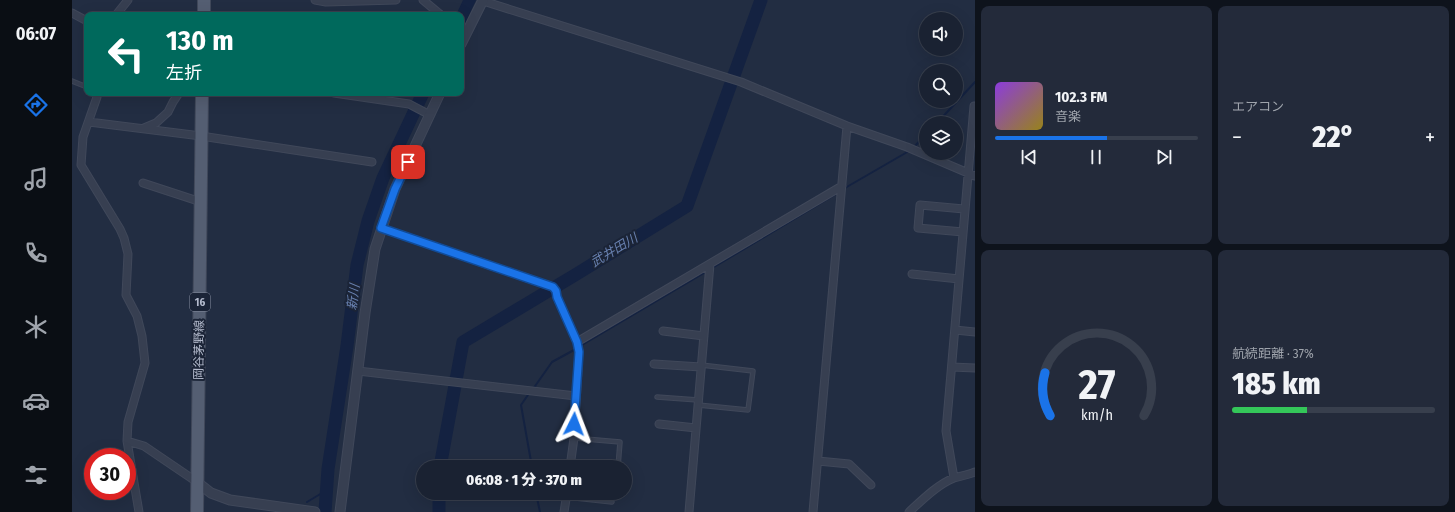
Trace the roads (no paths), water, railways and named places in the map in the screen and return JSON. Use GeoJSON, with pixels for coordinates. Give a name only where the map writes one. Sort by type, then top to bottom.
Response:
{"type":"FeatureCollection","features":[{"type":"Feature","properties":{"kind":"main road"},"geometry":{"type":"LineString","coordinates":[[204,0],[204,12]]}},
{"type":"Feature","properties":{"kind":"main road","name":"岡谷茅野線"},"geometry":{"type":"LineString","coordinates":[[197,512],[202,96]]}},
{"type":"Feature","properties":{"kind":"street"},"geometry":{"type":"LineString","coordinates":[[118,12],[128,0]]}},
{"type":"Feature","properties":{"kind":"street"},"geometry":{"type":"LineString","coordinates":[[315,0],[326,2],[396,0]]}},
{"type":"Feature","properties":{"kind":"street"},"geometry":{"type":"LineString","coordinates":[[423,0],[437,12]]}},
{"type":"Feature","properties":{"kind":"street"},"geometry":{"type":"LineString","coordinates":[[464,38],[483,0],[741,82],[847,126],[908,147],[972,175]]}},
{"type":"Feature","properties":{"kind":"street"},"geometry":{"type":"LineString","coordinates":[[72,13],[84,19]]}},
{"type":"Feature","properties":{"kind":"street"},"geometry":{"type":"LineString","coordinates":[[97,96],[83,137],[81,164],[124,238],[128,254],[126,295],[138,316],[142,336],[145,363],[128,422],[127,441],[139,512]]}},
{"type":"Feature","properties":{"kind":"street"},"geometry":{"type":"LineString","coordinates":[[143,128],[156,123],[168,112],[177,96]]}},
{"type":"Feature","properties":{"kind":"street"},"geometry":{"type":"LineString","coordinates":[[357,96],[410,105],[426,112]]}},
{"type":"Feature","properties":{"kind":"street"},"geometry":{"type":"LineString","coordinates":[[340,512],[365,313],[374,256],[381,228],[395,189],[426,112],[438,96]]}},
{"type":"Feature","properties":{"kind":"street"},"geometry":{"type":"LineString","coordinates":[[954,478],[946,431],[964,208],[972,175],[974,106]]}},
{"type":"Feature","properties":{"kind":"street"},"geometry":{"type":"LineString","coordinates":[[89,122],[201,136],[372,162]]}},
{"type":"Feature","properties":{"kind":"street"},"geometry":{"type":"LineString","coordinates":[[813,512],[847,126]]}},
{"type":"Feature","properties":{"kind":"street"},"geometry":{"type":"LineString","coordinates":[[143,183],[201,202]]}},
{"type":"Feature","properties":{"kind":"street"},"geometry":{"type":"LineString","coordinates":[[577,342],[842,186]]}},
{"type":"Feature","properties":{"kind":"street"},"geometry":{"type":"LineString","coordinates":[[963,232],[918,228],[920,205],[964,208]]}},
{"type":"Feature","properties":{"kind":"street"},"geometry":{"type":"LineString","coordinates":[[381,228],[555,289],[557,297],[577,342],[579,352],[574,438],[571,460]]}},
{"type":"Feature","properties":{"kind":"street"},"geometry":{"type":"LineString","coordinates":[[689,512],[710,264]]}},
{"type":"Feature","properties":{"kind":"street"},"geometry":{"type":"LineString","coordinates":[[912,274],[959,279]]}},
{"type":"Feature","properties":{"kind":"street"},"geometry":{"type":"LineString","coordinates":[[955,330],[975,332]]}},
{"type":"Feature","properties":{"kind":"street"},"geometry":{"type":"LineString","coordinates":[[663,332],[704,336]]}},
{"type":"Feature","properties":{"kind":"street"},"geometry":{"type":"LineString","coordinates":[[654,364],[701,366]]}},
{"type":"Feature","properties":{"kind":"street"},"geometry":{"type":"LineString","coordinates":[[952,366],[975,368]]}},
{"type":"Feature","properties":{"kind":"street"},"geometry":{"type":"LineString","coordinates":[[358,371],[576,396]]}},
{"type":"Feature","properties":{"kind":"street"},"geometry":{"type":"LineString","coordinates":[[658,424],[696,428]]}},
{"type":"Feature","properties":{"kind":"street"},"geometry":{"type":"LineString","coordinates":[[127,441],[144,446],[211,493],[230,500],[314,512]]}},
{"type":"Feature","properties":{"kind":"street"},"geometry":{"type":"LineString","coordinates":[[818,461],[849,464],[871,485]]}},
{"type":"Feature","properties":{"kind":"street"},"geometry":{"type":"LineString","coordinates":[[909,512],[924,499],[954,478],[975,472]]}},
{"type":"Feature","properties":{"kind":"street"},"geometry":{"type":"LineString","coordinates":[[564,512],[565,500]]}},
{"type":"Feature","properties":{"kind":"lane"},"geometry":{"type":"LineString","coordinates":[[72,81],[84,86]]}},
{"type":"Feature","properties":{"kind":"lane"},"geometry":{"type":"LineString","coordinates":[[657,397],[748,410],[753,371],[701,366]]}},
{"type":"Feature","properties":{"kind":"lane"},"geometry":{"type":"LineString","coordinates":[[574,438],[620,442],[619,460]]}},
{"type":"Feature","properties":{"kind":"lane"},"geometry":{"type":"LineString","coordinates":[[599,500],[612,502]]}},
{"type":"Feature","properties":{"kind":"water"},"geometry":{"type":"Polygon","coordinates":[[[463,0],[476,0],[464,26],[464,12],[457,12],[463,0]]]}},
{"type":"Feature","properties":{"kind":"waterway","name":"武井田川"},"geometry":{"type":"LineString","coordinates":[[441,460],[463,342],[687,206],[761,0]]}},
{"type":"Feature","properties":{"kind":"waterway"},"geometry":{"type":"LineString","coordinates":[[943,116],[975,82]]}},
{"type":"Feature","properties":{"kind":"waterway","name":"新川"},"geometry":{"type":"LineString","coordinates":[[325,512],[328,469],[347,346],[357,265],[368,221],[383,178],[422,96]]}},
{"type":"Feature","properties":{"kind":"waterway"},"geometry":{"type":"LineString","coordinates":[[915,146],[919,142]]}},
{"type":"Feature","properties":{"kind":"waterway"},"geometry":{"type":"LineString","coordinates":[[845,188],[909,151]]}},
{"type":"Feature","properties":{"kind":"waterway"},"geometry":{"type":"LineString","coordinates":[[714,267],[836,194]]}},
{"type":"Feature","properties":{"kind":"waterway"},"geometry":{"type":"LineString","coordinates":[[582,345],[704,273]]}},
{"type":"Feature","properties":{"kind":"waterway"},"geometry":{"type":"LineString","coordinates":[[533,389],[552,362],[574,350]]}},
{"type":"Feature","properties":{"kind":"waterway"},"geometry":{"type":"LineString","coordinates":[[530,392],[521,405],[531,460]]}},
{"type":"Feature","properties":{"kind":"waterway"},"geometry":{"type":"LineString","coordinates":[[307,502],[327,490]]}},
{"type":"Feature","properties":{"kind":"waterway","name":"武井田川"},"geometry":{"type":"LineString","coordinates":[[439,500],[439,512]]}},
{"type":"Feature","properties":{"kind":"waterway"},"geometry":{"type":"LineString","coordinates":[[537,500],[540,512]]}}]}
